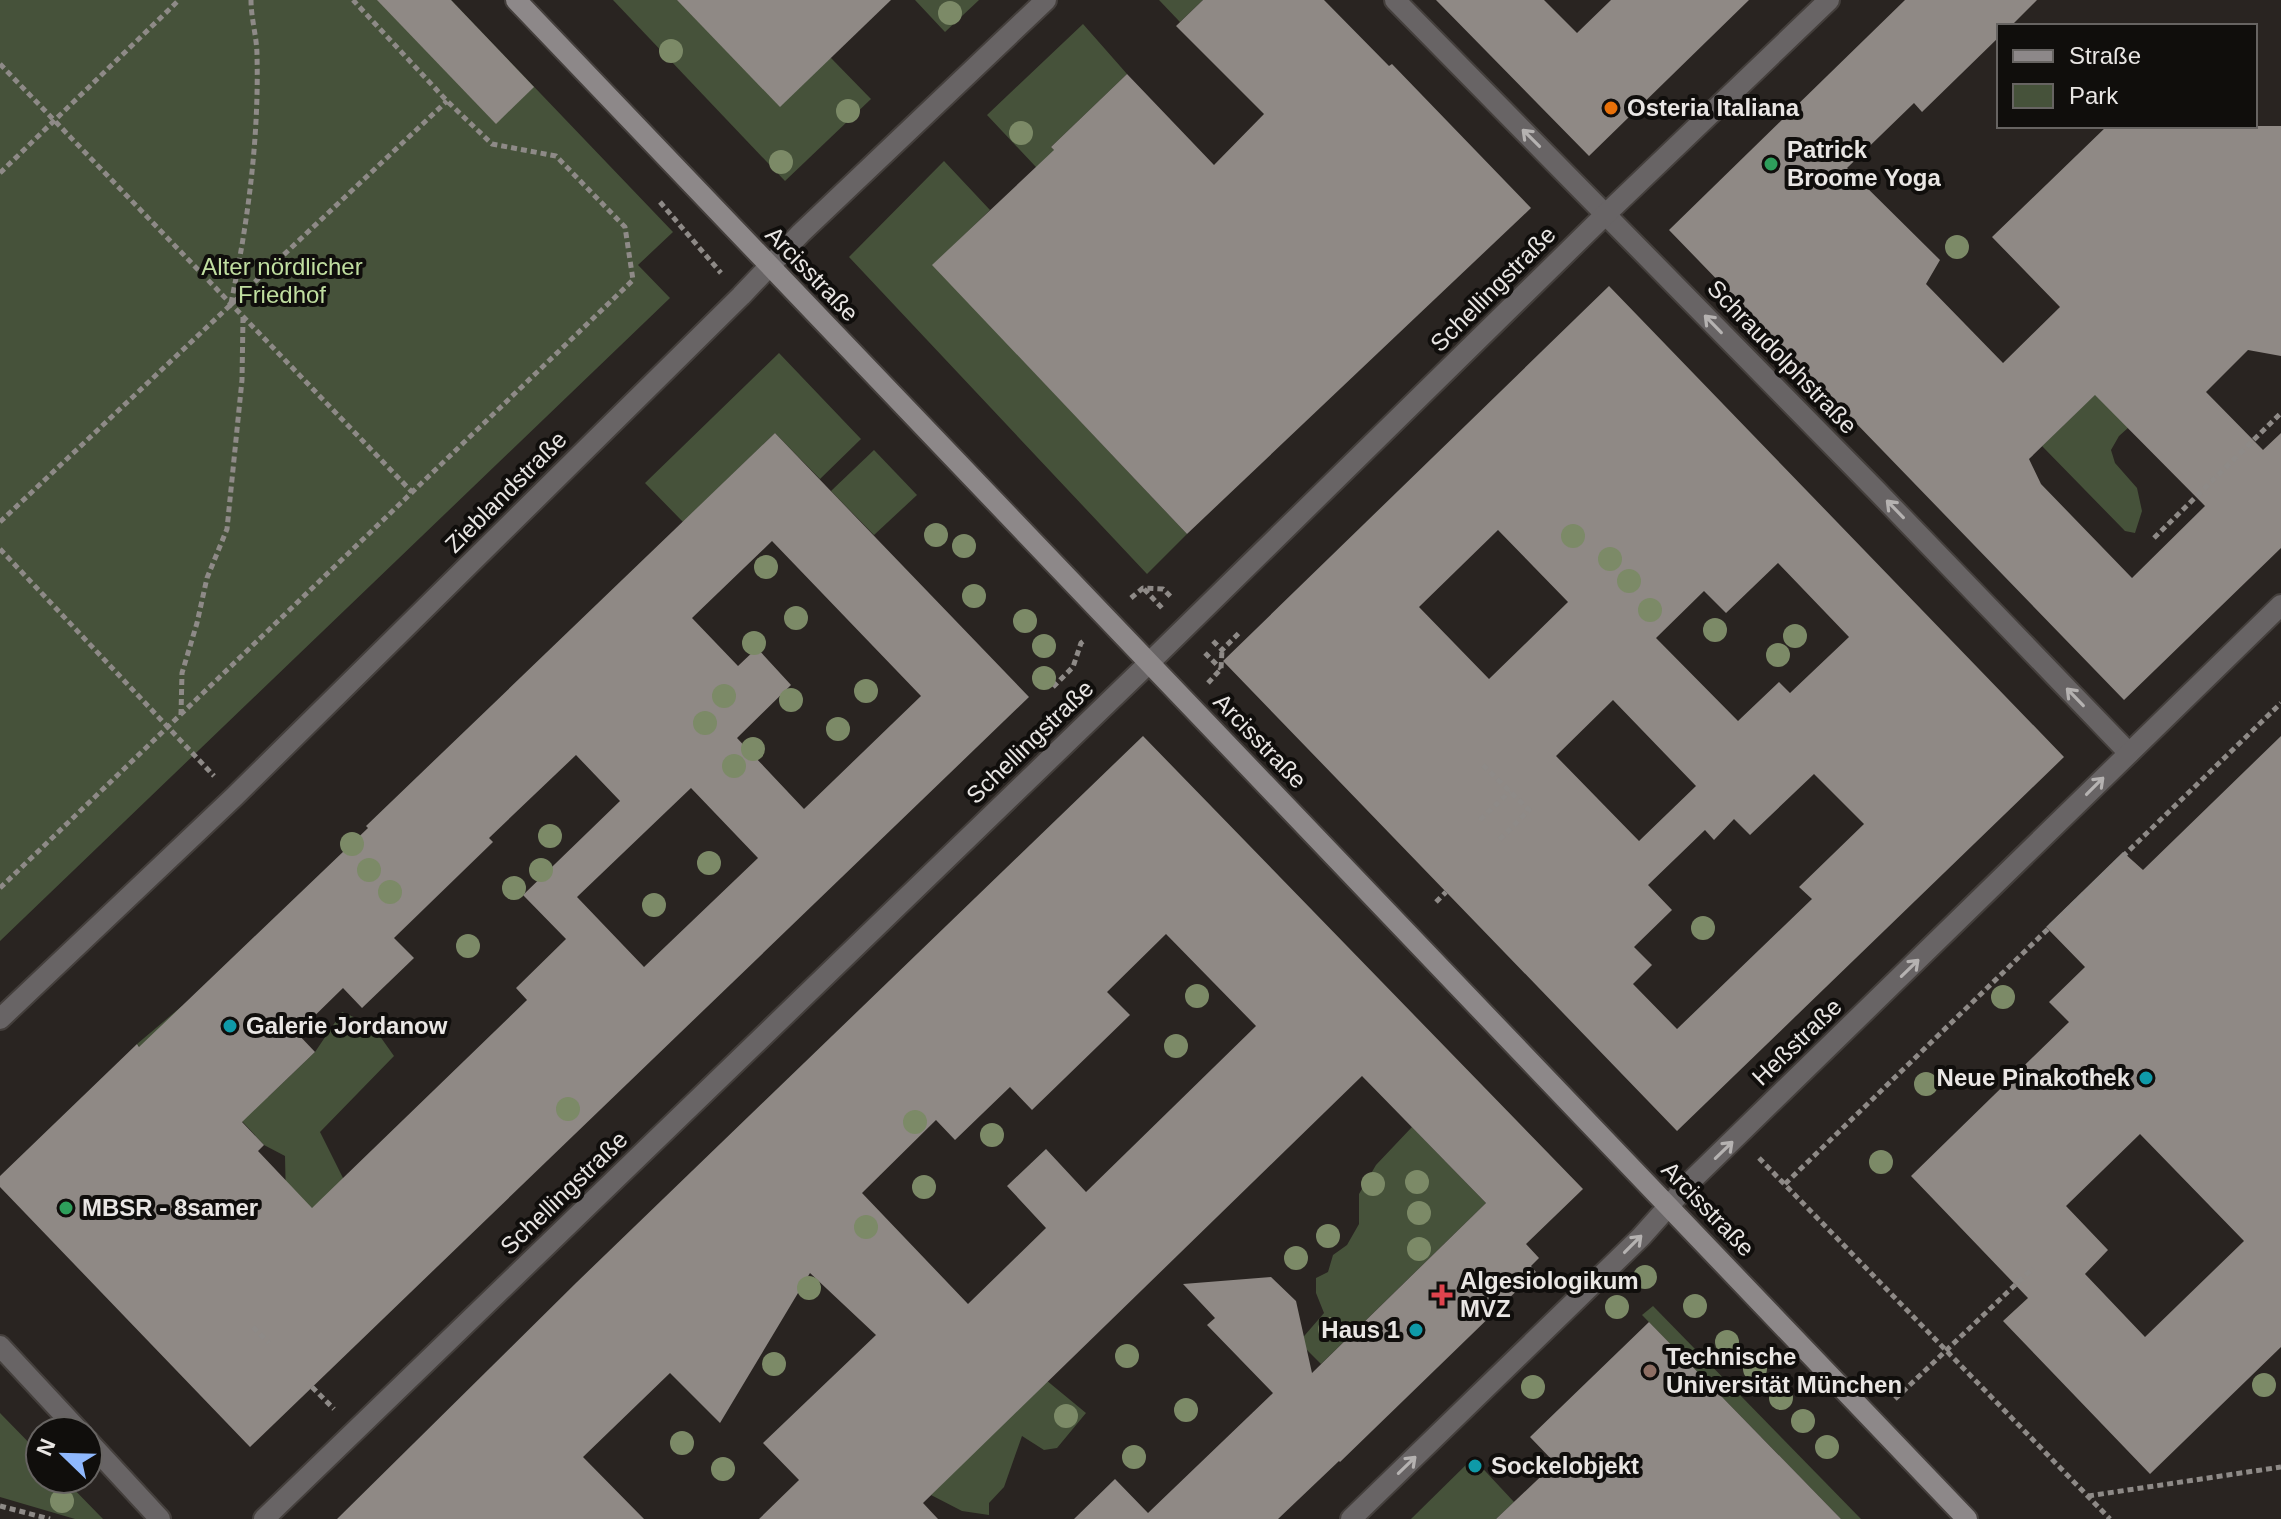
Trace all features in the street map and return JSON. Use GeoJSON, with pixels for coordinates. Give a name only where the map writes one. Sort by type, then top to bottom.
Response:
{"type":"FeatureCollection","features":[{"type":"Feature","properties":{"kind":"main road","name":"Arcisstraße"},"geometry":{"type":"LineString","coordinates":[[516,0],[1967,1519]]}},
{"type":"Feature","properties":{"kind":"street","name":"Zieblandstraße"},"geometry":{"type":"LineString","coordinates":[[0,1019],[234,797],[801,233],[1046,0]]}},
{"type":"Feature","properties":{"kind":"street","name":"Schraudolphstraße"},"geometry":{"type":"LineString","coordinates":[[1395,0],[1876,490],[2129,753]]}},
{"type":"Feature","properties":{"kind":"street","name":"Schellingstraße"},"geometry":{"type":"LineString","coordinates":[[264,1519],[1829,0]]}},
{"type":"Feature","properties":{"kind":"street","name":"Heßstraße"},"geometry":{"type":"LineString","coordinates":[[1351,1519],[1466,1409],[1670,1206],[1692,1180],[2281,605]]}},
{"type":"Feature","properties":{"kind":"street"},"geometry":{"type":"LineString","coordinates":[[0,1346],[64,1415]]}},
{"type":"Feature","properties":{"kind":"street"},"geometry":{"type":"LineString","coordinates":[[104,1458],[160,1519]]}},
{"type":"Feature","properties":{"kind":"path"},"geometry":{"type":"LineString","coordinates":[[0,173],[179,0]]}},
{"type":"Feature","properties":{"kind":"path"},"geometry":{"type":"LineString","coordinates":[[231,304],[243,247],[257,108],[257,52],[251,0]]}},
{"type":"Feature","properties":{"kind":"path"},"geometry":{"type":"LineString","coordinates":[[0,888],[633,280],[625,227],[556,156],[492,144],[447,101],[353,0]]}},
{"type":"Feature","properties":{"kind":"path"},"geometry":{"type":"LineString","coordinates":[[0,64],[412,492]]}},
{"type":"Feature","properties":{"kind":"path"},"geometry":{"type":"LineString","coordinates":[[0,522],[447,101]]}},
{"type":"Feature","properties":{"kind":"path"},"geometry":{"type":"LineString","coordinates":[[181,715],[182,673],[207,578],[227,529],[242,380],[243,316]]}},
{"type":"Feature","properties":{"kind":"path"},"geometry":{"type":"LineString","coordinates":[[2154,538],[2281,413]]}},
{"type":"Feature","properties":{"kind":"path"},"geometry":{"type":"LineString","coordinates":[[0,549],[234,797]]}},
{"type":"Feature","properties":{"kind":"path"},"geometry":{"type":"LineString","coordinates":[[1785,1184],[2281,703]]}},
{"type":"Feature","properties":{"kind":"path"},"geometry":{"type":"LineString","coordinates":[[1483,765],[1529,810],[1499,840]]}},
{"type":"Feature","properties":{"kind":"path"},"geometry":{"type":"LineString","coordinates":[[1480,820],[1510,791]]}},
{"type":"Feature","properties":{"kind":"path"},"geometry":{"type":"LineString","coordinates":[[1436,902],[1446,892]]}},
{"type":"Feature","properties":{"kind":"path"},"geometry":{"type":"LineString","coordinates":[[1738,1136],[2110,1519]]}},
{"type":"Feature","properties":{"kind":"path"},"geometry":{"type":"LineString","coordinates":[[1895,1399],[2033,1268]]}},
{"type":"Feature","properties":{"kind":"path"},"geometry":{"type":"LineString","coordinates":[[253,1327],[269,1343]]}},
{"type":"Feature","properties":{"kind":"path"},"geometry":{"type":"LineString","coordinates":[[2088,1496],[2281,1467]]}},
{"type":"Feature","properties":{"kind":"path"},"geometry":{"type":"LineString","coordinates":[[0,1506],[50,1519]]}},
{"type":"Feature","properties":{"kind":"green space","name":"Alter nördlicher Friedhof"},"geometry":{"type":"Polygon","coordinates":[[[0,0],[451,0],[673,232],[638,265],[670,298],[0,941],[0,0]]]}},
{"type":"Feature","properties":{"kind":"green space"},"geometry":{"type":"Polygon","coordinates":[[[613,0],[677,0],[831,58],[871,99],[785,181],[613,0]]]}},
{"type":"Feature","properties":{"kind":"green space"},"geometry":{"type":"Polygon","coordinates":[[[915,0],[979,0],[945,32],[915,0]]]}},
{"type":"Feature","properties":{"kind":"green space"},"geometry":{"type":"Polygon","coordinates":[[[1159,0],[1203,0],[1180,22],[1159,0]]]}},
{"type":"Feature","properties":{"kind":"green space"},"geometry":{"type":"Polygon","coordinates":[[[1083,24],[1127,74],[1051,147],[1145,246],[1112,248],[987,115],[1083,24]]]}},
{"type":"Feature","properties":{"kind":"green space"},"geometry":{"type":"Polygon","coordinates":[[[944,161],[990,210],[933,265],[1187,534],[1147,574],[849,257],[944,161]]]}},
{"type":"Feature","properties":{"kind":"green space"},"geometry":{"type":"Polygon","coordinates":[[[779,353],[861,439],[820,479],[775,433],[683,522],[645,483],[779,353]]]}},
{"type":"Feature","properties":{"kind":"green space"},"geometry":{"type":"Polygon","coordinates":[[[2114,376],[2148,410],[2119,436],[2111,450],[2115,463],[2137,488],[2142,511],[2135,533],[2125,531],[2042,446],[2114,376]]]}},
{"type":"Feature","properties":{"kind":"green space"},"geometry":{"type":"Polygon","coordinates":[[[874,450],[917,495],[874,535],[831,491],[874,450]]]}},
{"type":"Feature","properties":{"kind":"green space"},"geometry":{"type":"Polygon","coordinates":[[[182,1006],[268,1097],[315,1052],[342,1012],[372,1025],[394,1056],[320,1132],[343,1178],[432,1271],[286,1203],[285,1156],[264,1145],[240,1119],[198,1108],[137,1044],[182,1006]]]}},
{"type":"Feature","properties":{"kind":"green space"},"geometry":{"type":"Polygon","coordinates":[[[1412,1127],[1486,1203],[1321,1364],[1299,1342],[1324,1313],[1316,1293],[1316,1278],[1328,1272],[1333,1255],[1347,1245],[1359,1224],[1359,1194],[1376,1165],[1412,1127]]]}},
{"type":"Feature","properties":{"kind":"green space"},"geometry":{"type":"Polygon","coordinates":[[[1653,1306],[1861,1519],[1841,1519],[1642,1315],[1653,1306]]]}},
{"type":"Feature","properties":{"kind":"green space"},"geometry":{"type":"Polygon","coordinates":[[[1046,1380],[1086,1413],[1057,1448],[1044,1450],[1022,1436],[1004,1487],[989,1503],[989,1515],[962,1511],[931,1495],[1046,1380]]]}},
{"type":"Feature","properties":{"kind":"green space"},"geometry":{"type":"Polygon","coordinates":[[[0,1413],[24,1438],[24,1495],[80,1495],[103,1519],[75,1519],[0,1497],[0,1413]]]}},
{"type":"Feature","properties":{"kind":"green space"},"geometry":{"type":"Polygon","coordinates":[[[1473,1458],[1514,1502],[1496,1519],[1411,1519],[1473,1458]]]}},
{"type":"Feature","properties":{"kind":"building"},"geometry":{"type":"Polygon","coordinates":[[[377,0],[451,0],[534,87],[496,124],[377,0]]]}},
{"type":"Feature","properties":{"kind":"building"},"geometry":{"type":"Polygon","coordinates":[[[677,0],[891,0],[780,107],[677,0]]]}},
{"type":"Feature","properties":{"kind":"building"},"geometry":{"type":"Polygon","coordinates":[[[1203,0],[1324,0],[1389,66],[1392,64],[1531,208],[1187,534],[932,265],[1054,150],[1051,147],[1127,74],[1214,165],[1264,114],[1176,26],[1203,0]]]}},
{"type":"Feature","properties":{"kind":"building"},"geometry":{"type":"Polygon","coordinates":[[[1436,0],[1544,0],[1577,33],[1611,0],[1749,0],[1589,156],[1436,0]]]}},
{"type":"Feature","properties":{"kind":"building"},"geometry":{"type":"Polygon","coordinates":[[[1905,0],[2037,0],[2013,24],[1997,24],[1997,39],[1922,112],[1914,103],[1847,168],[1940,260],[1926,284],[2003,363],[2060,307],[1992,237],[2105,128],[2281,126],[2281,356],[2248,350],[2206,392],[2263,450],[2281,433],[2281,548],[2124,700],[1669,230],[1905,0]],[[2095,395],[2029,459],[2041,484],[2132,578],[2205,506],[2095,395]]]}},
{"type":"Feature","properties":{"kind":"building"},"geometry":{"type":"Polygon","coordinates":[[[1609,286],[2064,757],[1677,1131],[1223,661],[1609,286]],[[1498,530],[1419,607],[1489,679],[1568,602],[1498,530]],[[1778,563],[1726,613],[1704,591],[1656,638],[1738,721],[1779,682],[1790,693],[1849,637],[1778,563]],[[1613,700],[1556,756],[1639,841],[1696,786],[1613,700]],[[1814,774],[1750,835],[1734,819],[1714,840],[1705,830],[1648,885],[1672,910],[1634,947],[1652,965],[1633,984],[1677,1029],[1812,899],[1799,887],[1864,824],[1814,774]]]}},
{"type":"Feature","properties":{"kind":"building"},"geometry":{"type":"Polygon","coordinates":[[[775,433],[1029,697],[250,1447],[0,1187],[0,1176],[137,1044],[139,1047],[368,828],[366,826],[775,433]],[[772,541],[692,618],[738,666],[757,648],[791,685],[737,738],[804,809],[921,696],[772,541]],[[576,755],[489,838],[493,842],[394,938],[414,958],[362,1008],[343,988],[297,1033],[315,1052],[242,1122],[264,1145],[258,1151],[312,1208],[527,1000],[516,988],[566,939],[523,895],[620,801],[576,755]],[[691,788],[577,897],[644,967],[758,858],[691,788]]]}},
{"type":"Feature","properties":{"kind":"building"},"geometry":{"type":"Polygon","coordinates":[[[1143,736],[1583,1189],[1526,1244],[1539,1258],[1531,1266],[1536,1272],[1278,1519],[1074,1519],[1115,1479],[1148,1513],[1273,1393],[1207,1325],[1215,1318],[1183,1284],[1271,1277],[1296,1301],[1312,1373],[1486,1203],[1362,1076],[923,1503],[938,1519],[759,1519],[799,1480],[763,1443],[876,1335],[810,1273],[720,1423],[670,1373],[583,1457],[644,1519],[337,1519],[577,1282],[1143,736]],[[1166,934],[1107,992],[1130,1015],[1032,1110],[1010,1087],[955,1140],[936,1120],[862,1193],[968,1304],[1046,1228],[1007,1186],[1046,1149],[1086,1192],[1256,1026],[1166,934]]]}},
{"type":"Feature","properties":{"kind":"building","name":"Neue Pinakothek"},"geometry":{"type":"Polygon","coordinates":[[[2281,736],[2281,1347],[2150,1474],[2003,1321],[2028,1298],[1911,1176],[2069,1022],[2049,1002],[2085,967],[2046,927],[2123,852],[2143,870],[2281,736]],[[2140,1134],[2066,1206],[2108,1250],[2085,1274],[2145,1337],[2244,1241],[2140,1134]]]}},
{"type":"Feature","properties":{"kind":"building","name":"Technische Universität München"},"geometry":{"type":"Polygon","coordinates":[[[1649,1322],[1841,1519],[1496,1519],[1555,1463],[1530,1437],[1649,1322]]]}},
{"type":"Feature","properties":{"kind":"place","name":"Osteria Italiana"},"geometry":{"type":"Point","coordinates":[1611,108]}},
{"type":"Feature","properties":{"kind":"place","name":"Patrick Broome Yoga"},"geometry":{"type":"Point","coordinates":[1771,164]}},
{"type":"Feature","properties":{"kind":"place","name":"Galerie Jordanow"},"geometry":{"type":"Point","coordinates":[230,1026]}},
{"type":"Feature","properties":{"kind":"place","name":"Neue Pinakothek"},"geometry":{"type":"Point","coordinates":[2146,1078]}},
{"type":"Feature","properties":{"kind":"place","name":"MBSR - 8samer"},"geometry":{"type":"Point","coordinates":[66,1208]}},
{"type":"Feature","properties":{"kind":"place","name":"Algesiologikum MVZ"},"geometry":{"type":"Point","coordinates":[1442,1295]}},
{"type":"Feature","properties":{"kind":"place","name":"Haus 1"},"geometry":{"type":"Point","coordinates":[1416,1330]}},
{"type":"Feature","properties":{"kind":"place","name":"Technische Universität München"},"geometry":{"type":"Point","coordinates":[1650,1371]}},
{"type":"Feature","properties":{"kind":"place","name":"Sockelobjekt"},"geometry":{"type":"Point","coordinates":[1475,1466]}}]}
